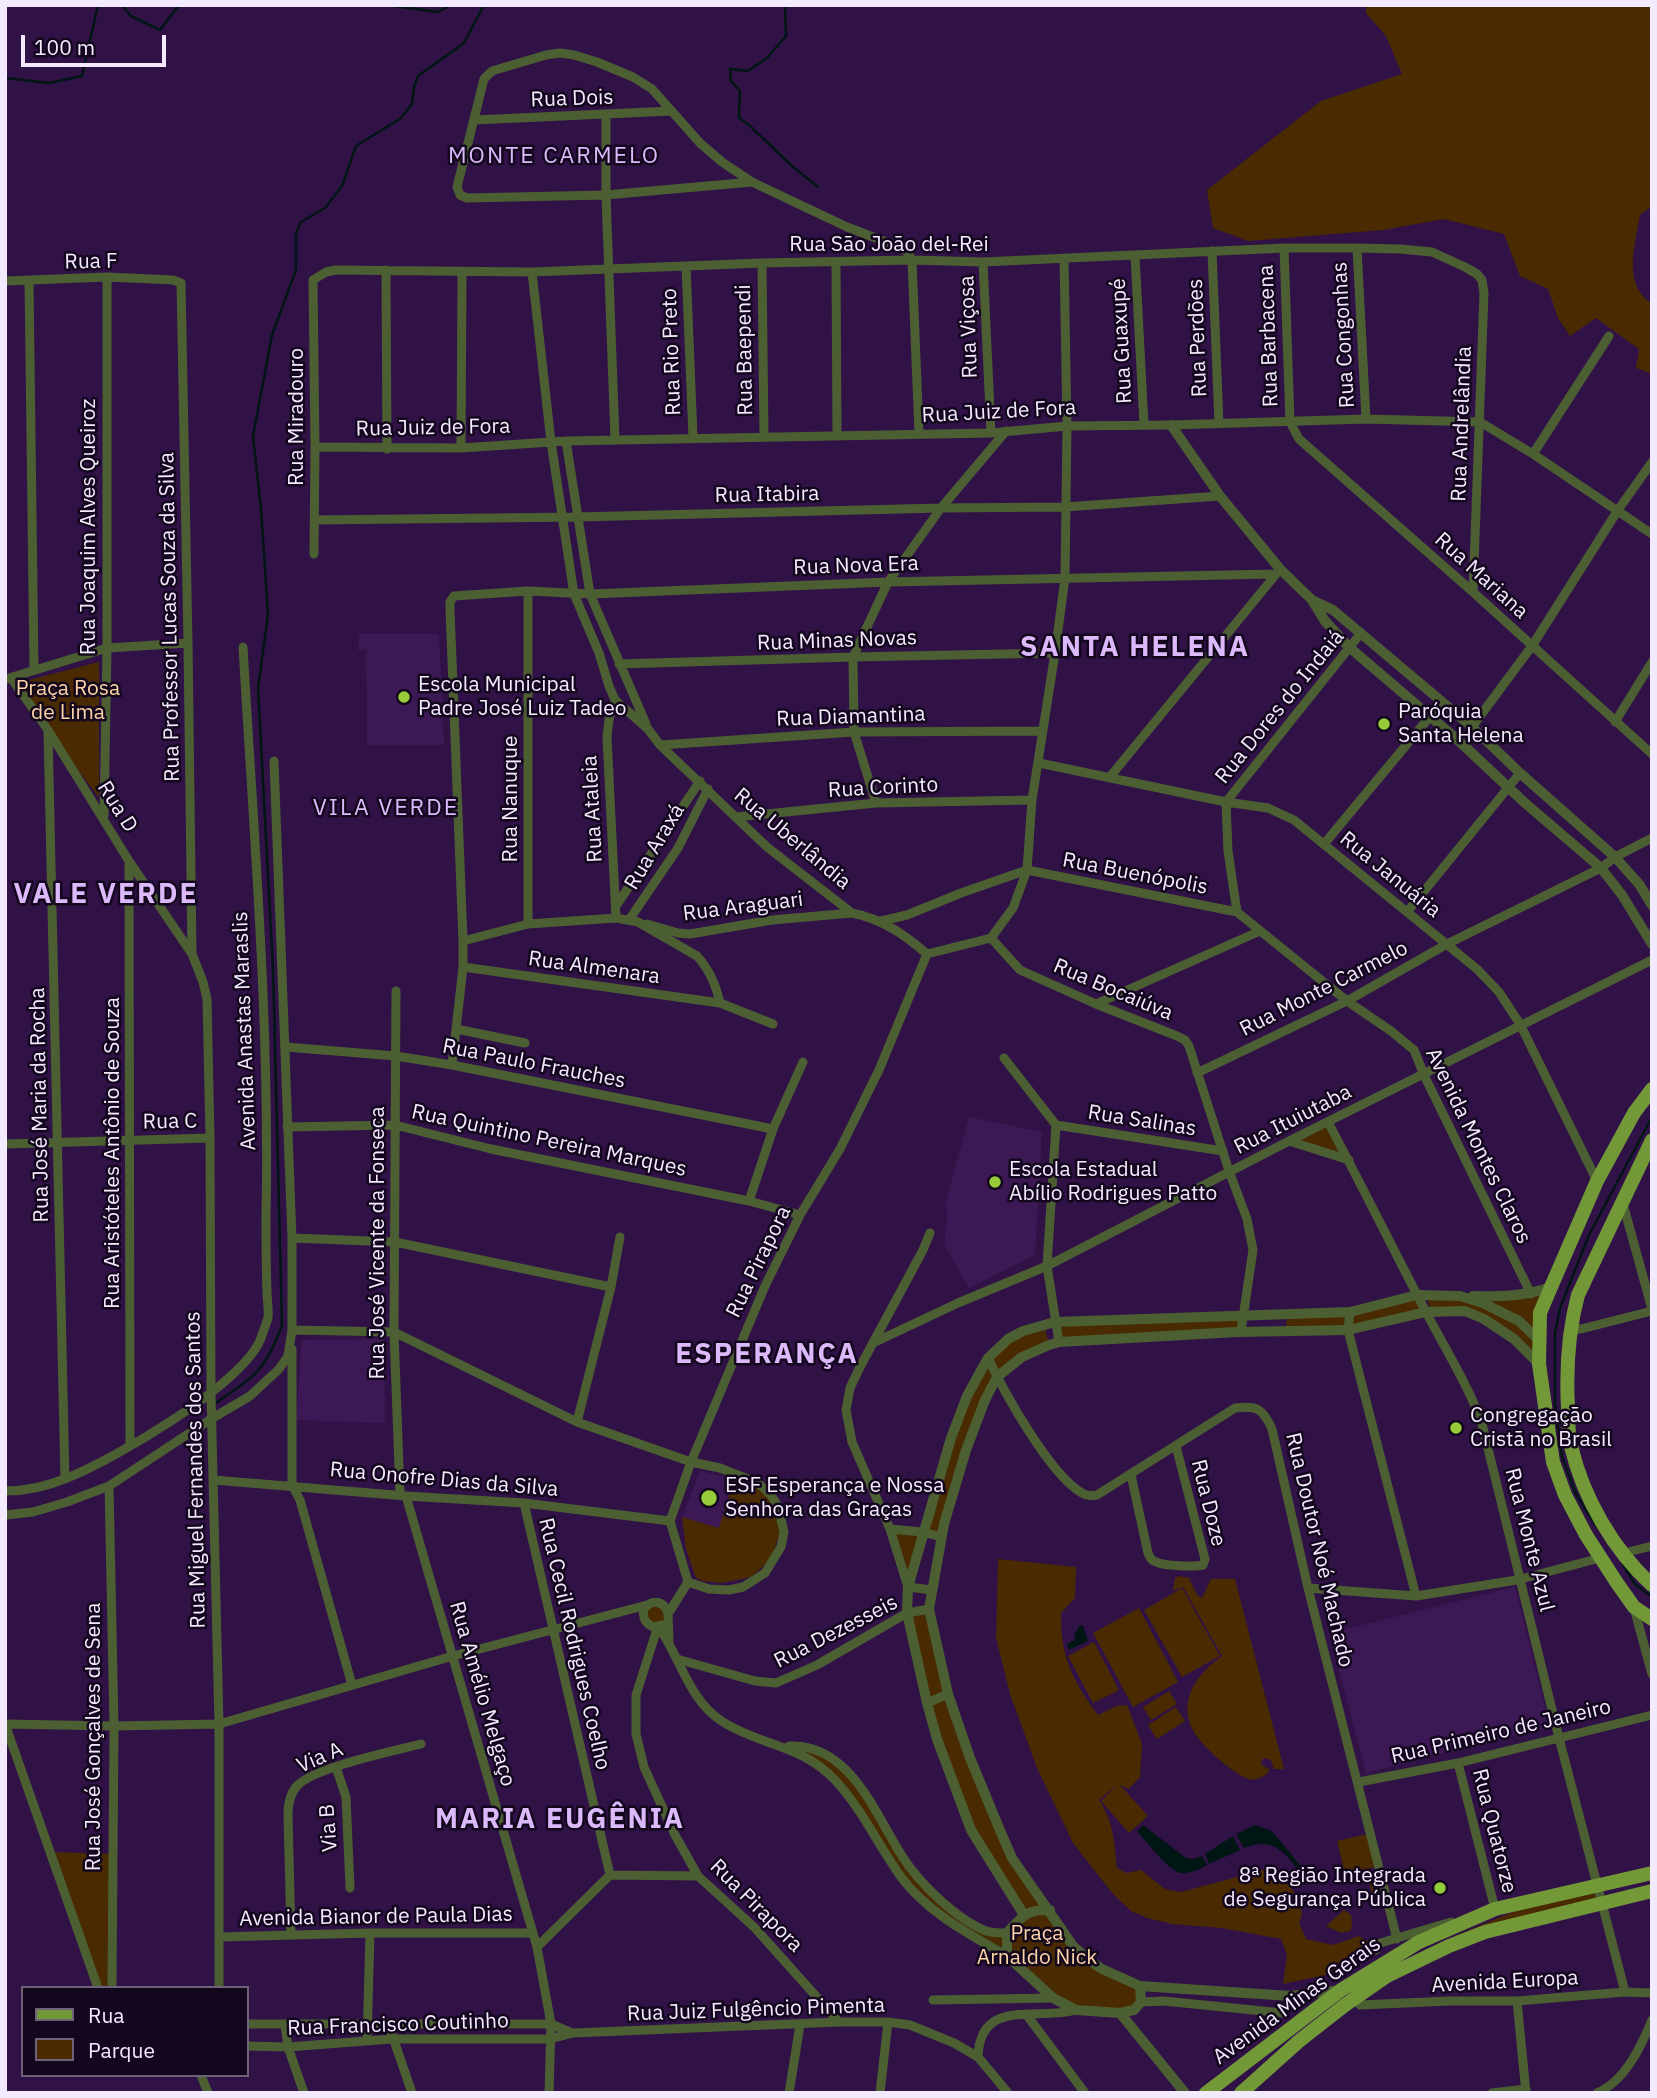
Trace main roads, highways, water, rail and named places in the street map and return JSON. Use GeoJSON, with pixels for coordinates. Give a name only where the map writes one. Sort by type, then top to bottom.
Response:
{"type":"FeatureCollection","features":[{"type":"Feature","properties":{"kind":"main road"},"geometry":{"type":"LineString","coordinates":[[1652,1089],[1634,1113],[1597,1181],[1541,1314],[1539,1340],[1539,1364],[1553,1462],[1565,1495],[1600,1558],[1634,1606],[1652,1619]]}},
{"type":"Feature","properties":{"kind":"main road"},"geometry":{"type":"LineString","coordinates":[[1652,1140],[1578,1295],[1570,1329],[1567,1361],[1570,1444],[1594,1509],[1624,1553],[1652,1585]]}},
{"type":"Feature","properties":{"kind":"main road","name":"Avenida Minas Gerais"},"geometry":{"type":"LineString","coordinates":[[1206,2093],[1341,1990],[1419,1942],[1492,1909],[1652,1873]]}},
{"type":"Feature","properties":{"kind":"main road","name":"Avenida Minas Gerais"},"geometry":{"type":"LineString","coordinates":[[1241,2093],[1299,2041],[1387,1976],[1485,1932],[1652,1891]]}},
{"type":"Feature","properties":{"kind":"waterway"},"geometry":{"type":"LineString","coordinates":[[5,78],[49,83],[82,76],[98,5]]}},
{"type":"Feature","properties":{"kind":"waterway"},"geometry":{"type":"LineString","coordinates":[[122,5],[131,16],[160,30],[179,5]]}},
{"type":"Feature","properties":{"kind":"waterway"},"geometry":{"type":"LineString","coordinates":[[387,5],[438,12],[451,5]]}},
{"type":"Feature","properties":{"kind":"waterway"},"geometry":{"type":"LineString","coordinates":[[214,1404],[249,1380],[264,1364],[282,1325],[273,968],[258,688],[268,615],[253,436],[272,335],[296,270],[296,233],[301,222],[325,208],[342,186],[356,146],[401,118],[412,104],[418,76],[464,43],[484,5]]}},
{"type":"Feature","properties":{"kind":"waterway"},"geometry":{"type":"LineString","coordinates":[[785,5],[786,36],[768,57],[748,71],[730,69],[731,81],[740,91],[739,118],[818,187]]}},
{"type":"Feature","properties":{"kind":"waterway"},"geometry":{"type":"LineString","coordinates":[[1596,1526],[1576,1494],[1562,1456],[1555,1405],[1555,1333],[1560,1308],[1589,1235],[1652,1117]]}},
{"type":"Feature","properties":{"kind":"waterway"},"geometry":{"type":"LineString","coordinates":[[1622,1563],[1635,1584],[1652,1597]]}},
{"type":"Feature","properties":{"kind":"place","name":"Escola Municipal Padre José Luiz Tadeo"},"geometry":{"type":"Point","coordinates":[404,697]}},
{"type":"Feature","properties":{"kind":"place","name":"Paróquia Santa Helena"},"geometry":{"type":"Point","coordinates":[1384,724]}},
{"type":"Feature","properties":{"kind":"place","name":"Escola Estadual Abílio Rodrigues Patto"},"geometry":{"type":"Point","coordinates":[995,1182]}},
{"type":"Feature","properties":{"kind":"place","name":"Congregação Cristã no Brasil"},"geometry":{"type":"Point","coordinates":[1456,1428]}},
{"type":"Feature","properties":{"kind":"place","name":"ESF Esperança e Nossa Senhora das Graças"},"geometry":{"type":"Point","coordinates":[709,1498]}},
{"type":"Feature","properties":{"kind":"place","name":"8ª Região Integrada de Segurança Pública"},"geometry":{"type":"Point","coordinates":[1440,1888]}},
{"type":"Feature","properties":{"kind":"district","name":"MONTE CARMELO"},"geometry":{"type":"Point","coordinates":[554,156]}},
{"type":"Feature","properties":{"kind":"district","name":"SANTA HELENA"},"geometry":{"type":"Point","coordinates":[1135,648]}},
{"type":"Feature","properties":{"kind":"district","name":"VILA VERDE"},"geometry":{"type":"Point","coordinates":[386,808]}},
{"type":"Feature","properties":{"kind":"district","name":"VALE VERDE"},"geometry":{"type":"Point","coordinates":[106,895]}},
{"type":"Feature","properties":{"kind":"district","name":"ESPERANÇA"},"geometry":{"type":"Point","coordinates":[767,1355]}},
{"type":"Feature","properties":{"kind":"district","name":"MARIA EUGÊNIA"},"geometry":{"type":"Point","coordinates":[560,1820]}},
{"type":"Feature","properties":{"kind":"park label","name":"Praça Rosa de Lima"},"geometry":{"type":"Point","coordinates":[68,701]}},
{"type":"Feature","properties":{"kind":"park label","name":"Praça Arnaldo Nick"},"geometry":{"type":"Point","coordinates":[1037,1946]}}]}
